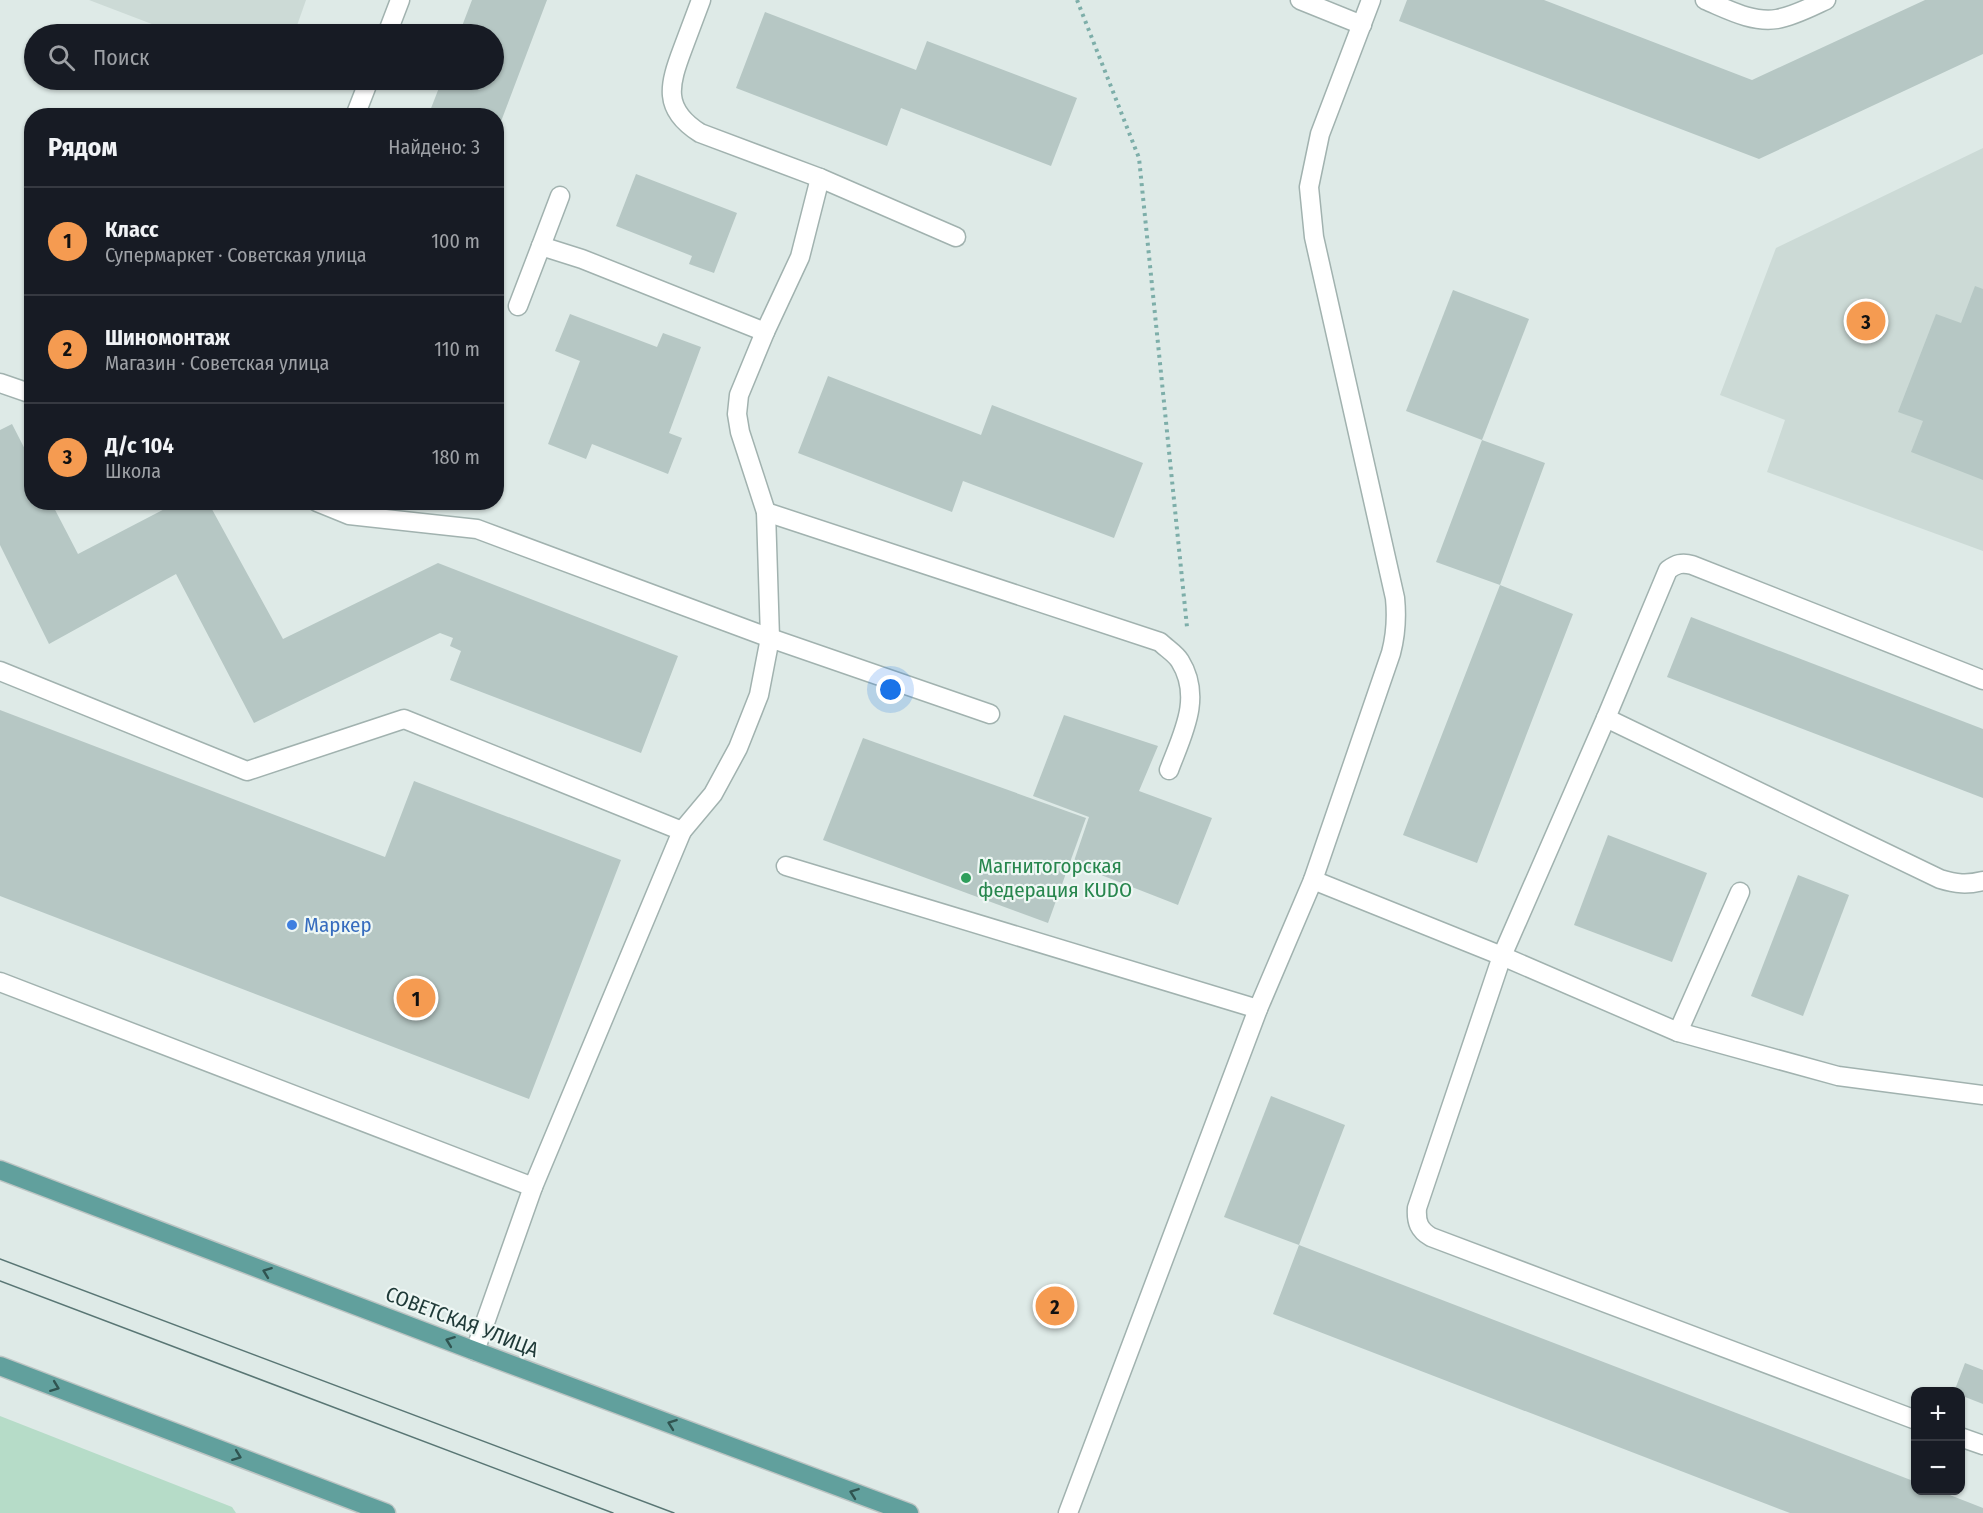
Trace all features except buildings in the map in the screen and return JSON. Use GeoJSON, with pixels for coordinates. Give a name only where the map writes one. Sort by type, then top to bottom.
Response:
{"type":"FeatureCollection","features":[{"type":"Feature","properties":{"kind":"main road","name":"СОВЕТСКАЯ УЛИЦА"},"geometry":{"type":"LineString","coordinates":[[0,1170],[909,1513]]}},
{"type":"Feature","properties":{"kind":"main road"},"geometry":{"type":"LineString","coordinates":[[0,1366],[387,1513]]}},
{"type":"Feature","properties":{"kind":"lane"},"geometry":{"type":"LineString","coordinates":[[391,24],[400,0]]}},
{"type":"Feature","properties":{"kind":"lane"},"geometry":{"type":"LineString","coordinates":[[701,0],[673,75],[670,92],[674,110],[685,124],[700,133],[820,178],[956,237]]}},
{"type":"Feature","properties":{"kind":"lane"},"geometry":{"type":"LineString","coordinates":[[1300,0],[1362,25]]}},
{"type":"Feature","properties":{"kind":"lane"},"geometry":{"type":"LineString","coordinates":[[1068,1513],[1258,1009],[1313,880],[1391,653],[1397,616],[1392,586],[1314,237],[1309,187],[1320,134],[1371,0]]}},
{"type":"Feature","properties":{"kind":"lane"},"geometry":{"type":"LineString","coordinates":[[1705,0],[1744,16],[1777,19],[1826,0]]}},
{"type":"Feature","properties":{"kind":"lane"},"geometry":{"type":"LineString","coordinates":[[358,108],[365,90]]}},
{"type":"Feature","properties":{"kind":"lane"},"geometry":{"type":"LineString","coordinates":[[475,1351],[533,1187],[682,831],[713,794],[738,748],[759,695],[770,638],[766,512],[736,414],[739,395],[800,257],[820,178]]}},
{"type":"Feature","properties":{"kind":"lane"},"geometry":{"type":"LineString","coordinates":[[518,306],[560,196]]}},
{"type":"Feature","properties":{"kind":"lane"},"geometry":{"type":"LineString","coordinates":[[541,246],[582,259],[765,332]]}},
{"type":"Feature","properties":{"kind":"lane"},"geometry":{"type":"LineString","coordinates":[[0,382],[24,391]]}},
{"type":"Feature","properties":{"kind":"lane"},"geometry":{"type":"LineString","coordinates":[[337,510],[349,515],[477,529],[770,638],[990,714]]}},
{"type":"Feature","properties":{"kind":"lane"},"geometry":{"type":"LineString","coordinates":[[766,512],[1160,642],[1180,660],[1190,687],[1190,717],[1168,770]]}},
{"type":"Feature","properties":{"kind":"lane"},"geometry":{"type":"LineString","coordinates":[[1911,1418],[1442,1241],[1423,1232],[1416,1217],[1417,1208],[1502,956],[1606,718],[1663,577],[1668,570],[1684,563],[1703,569],[1983,680]]}},
{"type":"Feature","properties":{"kind":"lane"},"geometry":{"type":"LineString","coordinates":[[0,671],[247,771],[404,719],[682,831]]}},
{"type":"Feature","properties":{"kind":"lane"},"geometry":{"type":"LineString","coordinates":[[1606,718],[1940,879],[1954,884],[1967,885],[1983,882]]}},
{"type":"Feature","properties":{"kind":"lane"},"geometry":{"type":"LineString","coordinates":[[786,866],[1258,1009]]}},
{"type":"Feature","properties":{"kind":"lane"},"geometry":{"type":"LineString","coordinates":[[1313,880],[1502,956],[1678,1032],[1838,1076],[1983,1095]]}},
{"type":"Feature","properties":{"kind":"lane"},"geometry":{"type":"LineString","coordinates":[[1678,1032],[1740,892]]}},
{"type":"Feature","properties":{"kind":"lane"},"geometry":{"type":"LineString","coordinates":[[0,982],[533,1187]]}},
{"type":"Feature","properties":{"kind":"lane"},"geometry":{"type":"LineString","coordinates":[[1965,1439],[1983,1445]]}},
{"type":"Feature","properties":{"kind":"path"},"geometry":{"type":"LineString","coordinates":[[1077,0],[1139,158],[1189,649],[1160,642]]}},
{"type":"Feature","properties":{"kind":"shaded area"},"geometry":{"type":"Polygon","coordinates":[[[89,0],[306,0],[298,24],[152,24],[89,0]]]}},
{"type":"Feature","properties":{"kind":"shaded area"},"geometry":{"type":"Polygon","coordinates":[[[1983,148],[1983,551],[1767,472],[1785,420],[1720,395],[1776,248],[1983,148]]]}},
{"type":"Feature","properties":{"kind":"green space"},"geometry":{"type":"Polygon","coordinates":[[[0,1416],[232,1507],[236,1513],[0,1513],[0,1416]]]}},
{"type":"Feature","properties":{"kind":"tram line"},"geometry":{"type":"LineString","coordinates":[[0,1259],[674,1513]]}},
{"type":"Feature","properties":{"kind":"tram line"},"geometry":{"type":"LineString","coordinates":[[0,1281],[613,1513]]}},
{"type":"Feature","properties":{"kind":"place","name":"Д/с 104"},"geometry":{"type":"Point","coordinates":[1866,321]}},
{"type":"Feature","properties":{"kind":"place","name":"Магнитогорская федерация KUDO"},"geometry":{"type":"Point","coordinates":[966,878]}},
{"type":"Feature","properties":{"kind":"place","name":"Маркер"},"geometry":{"type":"Point","coordinates":[292,925]}},
{"type":"Feature","properties":{"kind":"place","name":"Класс"},"geometry":{"type":"Point","coordinates":[416,998]}},
{"type":"Feature","properties":{"kind":"place","name":"Шиномонтаж"},"geometry":{"type":"Point","coordinates":[1055,1306]}}]}
